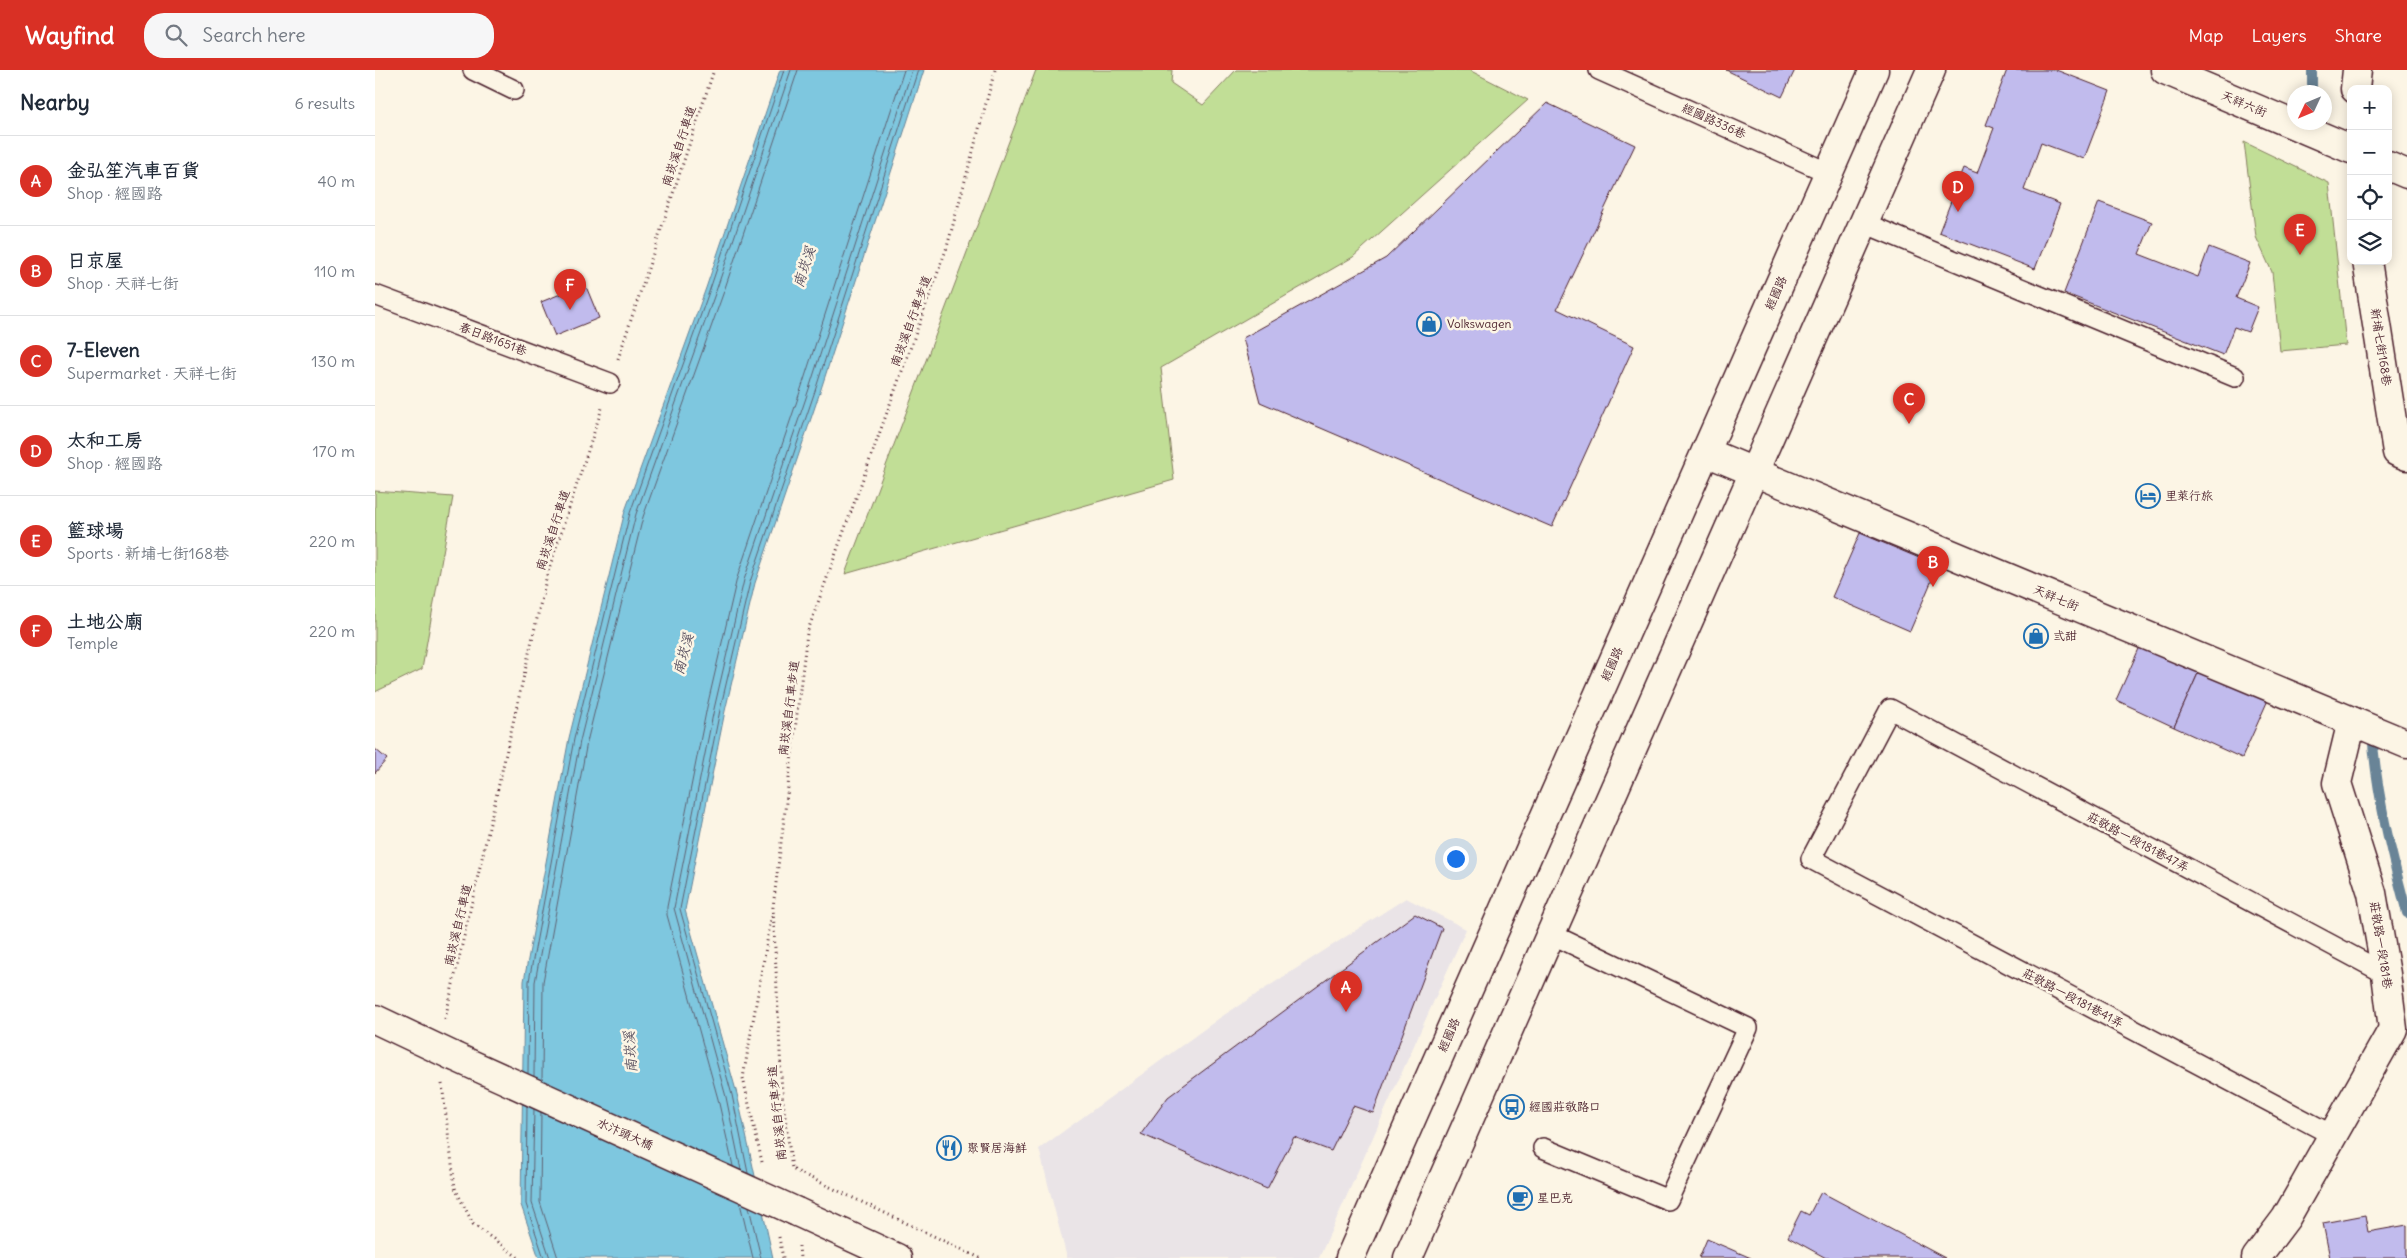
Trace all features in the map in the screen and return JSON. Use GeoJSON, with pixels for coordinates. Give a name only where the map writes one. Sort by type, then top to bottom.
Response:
{"type":"FeatureCollection","features":[{"type":"Feature","properties":{"kind":"street","name":"經國路"},"geometry":{"type":"LineString","coordinates":[[1350,1258],[1874,70]]}},
{"type":"Feature","properties":{"kind":"street"},"geometry":{"type":"LineString","coordinates":[[1407,1258],[1931,70]]}},
{"type":"Feature","properties":{"kind":"street","name":"天祥六街"},"geometry":{"type":"LineString","coordinates":[[2165,70],[2347,146]]}},
{"type":"Feature","properties":{"kind":"street"},"geometry":{"type":"LineString","coordinates":[[2355,85],[2357,70]]}},
{"type":"Feature","properties":{"kind":"street"},"geometry":{"type":"LineString","coordinates":[[2392,168],[2407,174]]}},
{"type":"Feature","properties":{"kind":"street","name":"新埔七街168巷"},"geometry":{"type":"LineString","coordinates":[[2368,265],[2397,452],[2407,456]]}},
{"type":"Feature","properties":{"kind":"street","name":"天祥七街"},"geometry":{"type":"LineString","coordinates":[[1706,452],[2400,741]]}},
{"type":"Feature","properties":{"kind":"street","name":"莊敬路一段181巷"},"geometry":{"type":"LineString","coordinates":[[2256,1258],[2286,1218],[2393,1029],[2387,974],[2372,893],[2337,782],[2357,723]]}},
{"type":"Feature","properties":{"kind":"street","name":"水汴頭大橋"},"geometry":{"type":"LineString","coordinates":[[375,1019],[787,1221],[897,1258]]}},
{"type":"Feature","properties":{"kind":"lane"},"geometry":{"type":"LineString","coordinates":[[473,70],[514,90]]}},
{"type":"Feature","properties":{"kind":"lane","name":"經國路336巷"},"geometry":{"type":"LineString","coordinates":[[1599,70],[1829,173]]}},
{"type":"Feature","properties":{"kind":"lane"},"geometry":{"type":"LineString","coordinates":[[1864,223],[2235,378]]}},
{"type":"Feature","properties":{"kind":"lane","name":"春日路1651巷"},"geometry":{"type":"LineString","coordinates":[[375,295],[610,383]]}},
{"type":"Feature","properties":{"kind":"lane","name":"莊敬路一段181巷41弄"},"geometry":{"type":"LineString","coordinates":[[1890,709],[1811,859],[2334,1136]]}},
{"type":"Feature","properties":{"kind":"lane","name":"莊敬路一段181巷47弄"},"geometry":{"type":"LineString","coordinates":[[1890,709],[2387,974]]}},
{"type":"Feature","properties":{"kind":"lane"},"geometry":{"type":"LineString","coordinates":[[1543,1148],[1668,1200],[1748,1028],[1551,934]]}},
{"type":"Feature","properties":{"kind":"path","name":"南崁溪自行車道"},"geometry":{"type":"LineString","coordinates":[[448,1007],[547,575],[713,70]]}},
{"type":"Feature","properties":{"kind":"path","name":"南崁溪自行車步道"},"geometry":{"type":"LineString","coordinates":[[980,1258],[793,1169],[782,1094],[773,907],[807,633],[947,247],[995,70]]}},
{"type":"Feature","properties":{"kind":"path"},"geometry":{"type":"LineString","coordinates":[[762,1163],[743,1078],[773,907]]}},
{"type":"Feature","properties":{"kind":"path"},"geometry":{"type":"LineString","coordinates":[[444,1103],[455,1188],[473,1224],[519,1258]]}},
{"type":"Feature","properties":{"kind":"path"},"geometry":{"type":"LineString","coordinates":[[783,1258],[787,1221]]}},
{"type":"Feature","properties":{"kind":"shaded area"},"geometry":{"type":"Polygon","coordinates":[[[1406,898],[1466,929],[1319,1258],[1067,1258],[1039,1149],[1221,1017],[1406,898]]]}},
{"type":"Feature","properties":{"kind":"green space"},"geometry":{"type":"Polygon","coordinates":[[[1036,70],[1172,70],[1171,83],[1203,105],[1236,70],[1469,70],[1528,100],[1353,257],[1161,368],[1174,480],[845,574],[1036,70]]]}},
{"type":"Feature","properties":{"kind":"green space"},"geometry":{"type":"Polygon","coordinates":[[[2244,142],[2329,183],[2346,345],[2280,351],[2272,272],[2256,237],[2244,142]]]}},
{"type":"Feature","properties":{"kind":"green space"},"geometry":{"type":"Polygon","coordinates":[[[375,491],[453,497],[422,669],[375,692],[375,491]]]}},
{"type":"Feature","properties":{"kind":"water","name":"南崁溪"},"geometry":{"type":"Polygon","coordinates":[[[780,70],[924,70],[820,392],[755,583],[725,711],[685,910],[737,1094],[773,1258],[539,1258],[521,1205],[524,981],[569,738],[625,511],[706,288],[780,70]]]}},
{"type":"Feature","properties":{"kind":"building"},"geometry":{"type":"Polygon","coordinates":[[[1726,70],[1795,70],[1782,97],[1726,70]]]}},
{"type":"Feature","properties":{"kind":"building"},"geometry":{"type":"Polygon","coordinates":[[[2007,70],[2056,70],[2110,91],[2084,159],[2041,143],[2024,190],[2060,204],[2035,269],[1939,232],[1964,168],[1977,173],[1994,128],[1986,125],[2007,70]]]}},
{"type":"Feature","properties":{"kind":"building","name":"Volkswagen"},"geometry":{"type":"Polygon","coordinates":[[[1547,103],[1635,145],[1557,309],[1634,346],[1552,527],[1260,402],[1243,338],[1386,258],[1547,103]]]}},
{"type":"Feature","properties":{"kind":"building"},"geometry":{"type":"Polygon","coordinates":[[[2099,202],[2152,222],[2139,254],[2198,277],[2209,247],[2250,263],[2236,298],[2258,307],[2248,332],[2234,327],[2223,355],[2064,293],[2099,202]]]}},
{"type":"Feature","properties":{"kind":"building"},"geometry":{"type":"Polygon","coordinates":[[[585,284],[599,318],[555,336],[541,302],[585,284]]]}},
{"type":"Feature","properties":{"kind":"building"},"geometry":{"type":"Polygon","coordinates":[[[1860,533],[1938,566],[1910,631],[1832,597],[1860,533]]]}},
{"type":"Feature","properties":{"kind":"building"},"geometry":{"type":"Polygon","coordinates":[[[2142,642],[2200,669],[2174,727],[2116,700],[2142,642]]]}},
{"type":"Feature","properties":{"kind":"building"},"geometry":{"type":"Polygon","coordinates":[[[2200,669],[2268,700],[2242,758],[2174,727],[2200,669]]]}},
{"type":"Feature","properties":{"kind":"building"},"geometry":{"type":"Polygon","coordinates":[[[375,749],[387,759],[375,773],[375,749]]]}},
{"type":"Feature","properties":{"kind":"building"},"geometry":{"type":"Polygon","coordinates":[[[1415,914],[1442,928],[1373,1113],[1353,1106],[1331,1151],[1294,1137],[1267,1189],[1141,1134],[1168,1097],[1415,914]]]}},
{"type":"Feature","properties":{"kind":"building"},"geometry":{"type":"Polygon","coordinates":[[[1821,1192],[1945,1258],[1826,1258],[1788,1237],[1801,1211],[1809,1215],[1821,1192]]]}},
{"type":"Feature","properties":{"kind":"building"},"geometry":{"type":"Polygon","coordinates":[[[2365,1215],[2368,1232],[2407,1225],[2407,1258],[2330,1258],[2323,1223],[2365,1215]]]}},
{"type":"Feature","properties":{"kind":"building"},"geometry":{"type":"Polygon","coordinates":[[[1707,1239],[1751,1258],[1699,1258],[1707,1239]]]}},
{"type":"Feature","properties":{"kind":"waterway"},"geometry":{"type":"LineString","coordinates":[[2312,70],[2312,85]]}},
{"type":"Feature","properties":{"kind":"waterway"},"geometry":{"type":"LineString","coordinates":[[2372,731],[2381,800],[2407,913]]}},
{"type":"Feature","properties":{"kind":"place","name":"太和工房"},"geometry":{"type":"Point","coordinates":[1958,212]}},
{"type":"Feature","properties":{"kind":"place","name":"籃球場"},"geometry":{"type":"Point","coordinates":[2300,255]}},
{"type":"Feature","properties":{"kind":"place","name":"土地公廟"},"geometry":{"type":"Point","coordinates":[570,310]}},
{"type":"Feature","properties":{"kind":"place","name":"Volkswagen"},"geometry":{"type":"Point","coordinates":[1429,324]}},
{"type":"Feature","properties":{"kind":"place","name":"7-Eleven"},"geometry":{"type":"Point","coordinates":[1909,424]}},
{"type":"Feature","properties":{"kind":"place","name":"里萊行旅"},"geometry":{"type":"Point","coordinates":[2148,496]}},
{"type":"Feature","properties":{"kind":"place","name":"日京屋"},"geometry":{"type":"Point","coordinates":[1933,587]}},
{"type":"Feature","properties":{"kind":"place","name":"弎甜"},"geometry":{"type":"Point","coordinates":[2036,636]}},
{"type":"Feature","properties":{"kind":"place","name":"金弘笙汽車百貨"},"geometry":{"type":"Point","coordinates":[1346,1012]}},
{"type":"Feature","properties":{"kind":"place","name":"經國莊敬路口"},"geometry":{"type":"Point","coordinates":[1512,1107]}},
{"type":"Feature","properties":{"kind":"place","name":"聚賢居海鮮"},"geometry":{"type":"Point","coordinates":[949,1148]}},
{"type":"Feature","properties":{"kind":"place","name":"星巴克"},"geometry":{"type":"Point","coordinates":[1520,1198]}}]}
